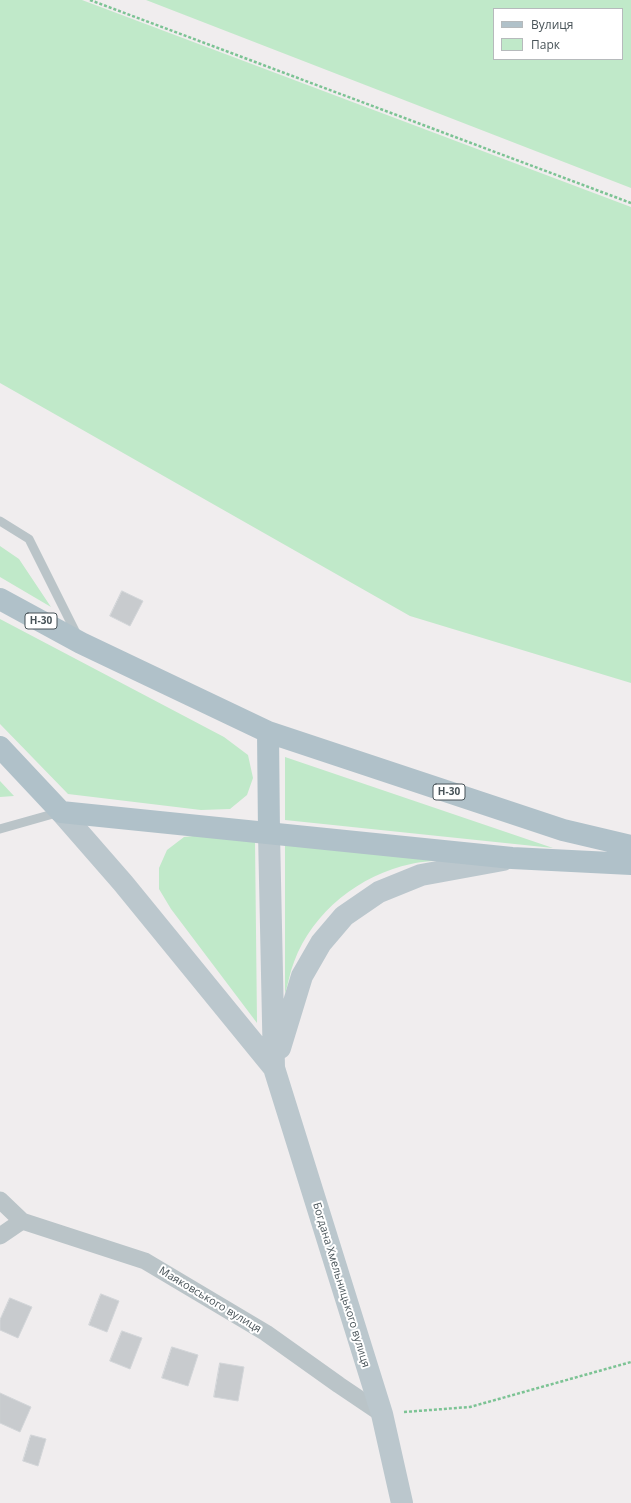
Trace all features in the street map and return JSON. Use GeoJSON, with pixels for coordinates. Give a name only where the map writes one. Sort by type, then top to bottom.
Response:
{"type":"FeatureCollection","features":[{"type":"Feature","properties":{"kind":"main road","name":"Н-30"},"geometry":{"type":"LineString","coordinates":[[0,599],[81,643],[268,732],[563,830],[631,846]]}},
{"type":"Feature","properties":{"kind":"main road"},"geometry":{"type":"LineString","coordinates":[[268,732],[269,833]]}},
{"type":"Feature","properties":{"kind":"main road"},"geometry":{"type":"LineString","coordinates":[[0,747],[60,812],[512,858],[631,864]]}},
{"type":"Feature","properties":{"kind":"street"},"geometry":{"type":"LineString","coordinates":[[60,812],[124,883],[274,1068]]}},
{"type":"Feature","properties":{"kind":"street"},"geometry":{"type":"LineString","coordinates":[[269,833],[274,1068]]}},
{"type":"Feature","properties":{"kind":"street"},"geometry":{"type":"LineString","coordinates":[[274,1068],[302,976],[321,943],[344,916],[379,892],[421,875],[512,858]]}},
{"type":"Feature","properties":{"kind":"street","name":"Богдана Хмельницького вулиця"},"geometry":{"type":"LineString","coordinates":[[274,1068],[382,1414],[402,1503]]}},
{"type":"Feature","properties":{"kind":"street","name":"Маяковського вулиця"},"geometry":{"type":"LineString","coordinates":[[0,1200],[22,1221],[145,1261],[266,1333],[339,1386],[382,1414]]}},
{"type":"Feature","properties":{"kind":"street"},"geometry":{"type":"LineString","coordinates":[[0,1236],[22,1221]]}},
{"type":"Feature","properties":{"kind":"lane"},"geometry":{"type":"LineString","coordinates":[[0,521],[29,539],[81,643]]}},
{"type":"Feature","properties":{"kind":"lane"},"geometry":{"type":"LineString","coordinates":[[0,829],[60,812]]}},
{"type":"Feature","properties":{"kind":"path"},"geometry":{"type":"LineString","coordinates":[[90,0],[631,203]]}},
{"type":"Feature","properties":{"kind":"path"},"geometry":{"type":"LineString","coordinates":[[382,1414],[470,1408],[631,1362]]}},
{"type":"Feature","properties":{"kind":"green space"},"geometry":{"type":"Polygon","coordinates":[[[0,0],[82,0],[631,207],[631,683],[410,616],[0,383],[0,0]]]}},
{"type":"Feature","properties":{"kind":"green space"},"geometry":{"type":"Polygon","coordinates":[[[146,0],[631,0],[631,188],[146,0]]]}},
{"type":"Feature","properties":{"kind":"green space"},"geometry":{"type":"Polygon","coordinates":[[[0,546],[19,559],[51,607],[0,577],[0,546]]]}},
{"type":"Feature","properties":{"kind":"green space"},"geometry":{"type":"Polygon","coordinates":[[[0,619],[224,737],[248,755],[253,778],[247,795],[230,809],[201,810],[68,794],[0,724],[0,619]]]}},
{"type":"Feature","properties":{"kind":"green space"},"geometry":{"type":"Polygon","coordinates":[[[285,757],[553,848],[285,820],[285,757]]]}},
{"type":"Feature","properties":{"kind":"green space"},"geometry":{"type":"Polygon","coordinates":[[[0,781],[14,796],[0,797],[0,781]]]}},
{"type":"Feature","properties":{"kind":"green space"},"geometry":{"type":"Polygon","coordinates":[[[203,835],[255,840],[257,1023],[171,909],[159,889],[159,868],[167,850],[184,837],[203,835]]]}},
{"type":"Feature","properties":{"kind":"green space"},"geometry":{"type":"Polygon","coordinates":[[[285,844],[448,860],[416,863],[392,869],[357,886],[340,898],[326,911],[302,944],[293,966],[285,994],[285,844]]]}},
{"type":"Feature","properties":{"kind":"building"},"geometry":{"type":"Polygon","coordinates":[[[122,591],[143,601],[130,626],[110,616],[122,591]]]}},
{"type":"Feature","properties":{"kind":"building"},"geometry":{"type":"Polygon","coordinates":[[[101,1294],[119,1301],[107,1332],[89,1325],[101,1294]]]}},
{"type":"Feature","properties":{"kind":"building"},"geometry":{"type":"Polygon","coordinates":[[[10,1298],[32,1307],[18,1338],[0,1330],[0,1320],[10,1298]]]}},
{"type":"Feature","properties":{"kind":"building"},"geometry":{"type":"Polygon","coordinates":[[[122,1331],[142,1338],[130,1369],[110,1361],[122,1331]]]}},
{"type":"Feature","properties":{"kind":"building"},"geometry":{"type":"Polygon","coordinates":[[[172,1347],[198,1355],[188,1386],[162,1378],[172,1347]]]}},
{"type":"Feature","properties":{"kind":"building"},"geometry":{"type":"Polygon","coordinates":[[[220,1363],[244,1367],[238,1401],[214,1397],[220,1363]]]}},
{"type":"Feature","properties":{"kind":"building"},"geometry":{"type":"Polygon","coordinates":[[[0,1393],[31,1407],[20,1432],[0,1423],[0,1393]]]}},
{"type":"Feature","properties":{"kind":"building"},"geometry":{"type":"Polygon","coordinates":[[[31,1435],[46,1439],[38,1466],[23,1461],[31,1435]]]}}]}
